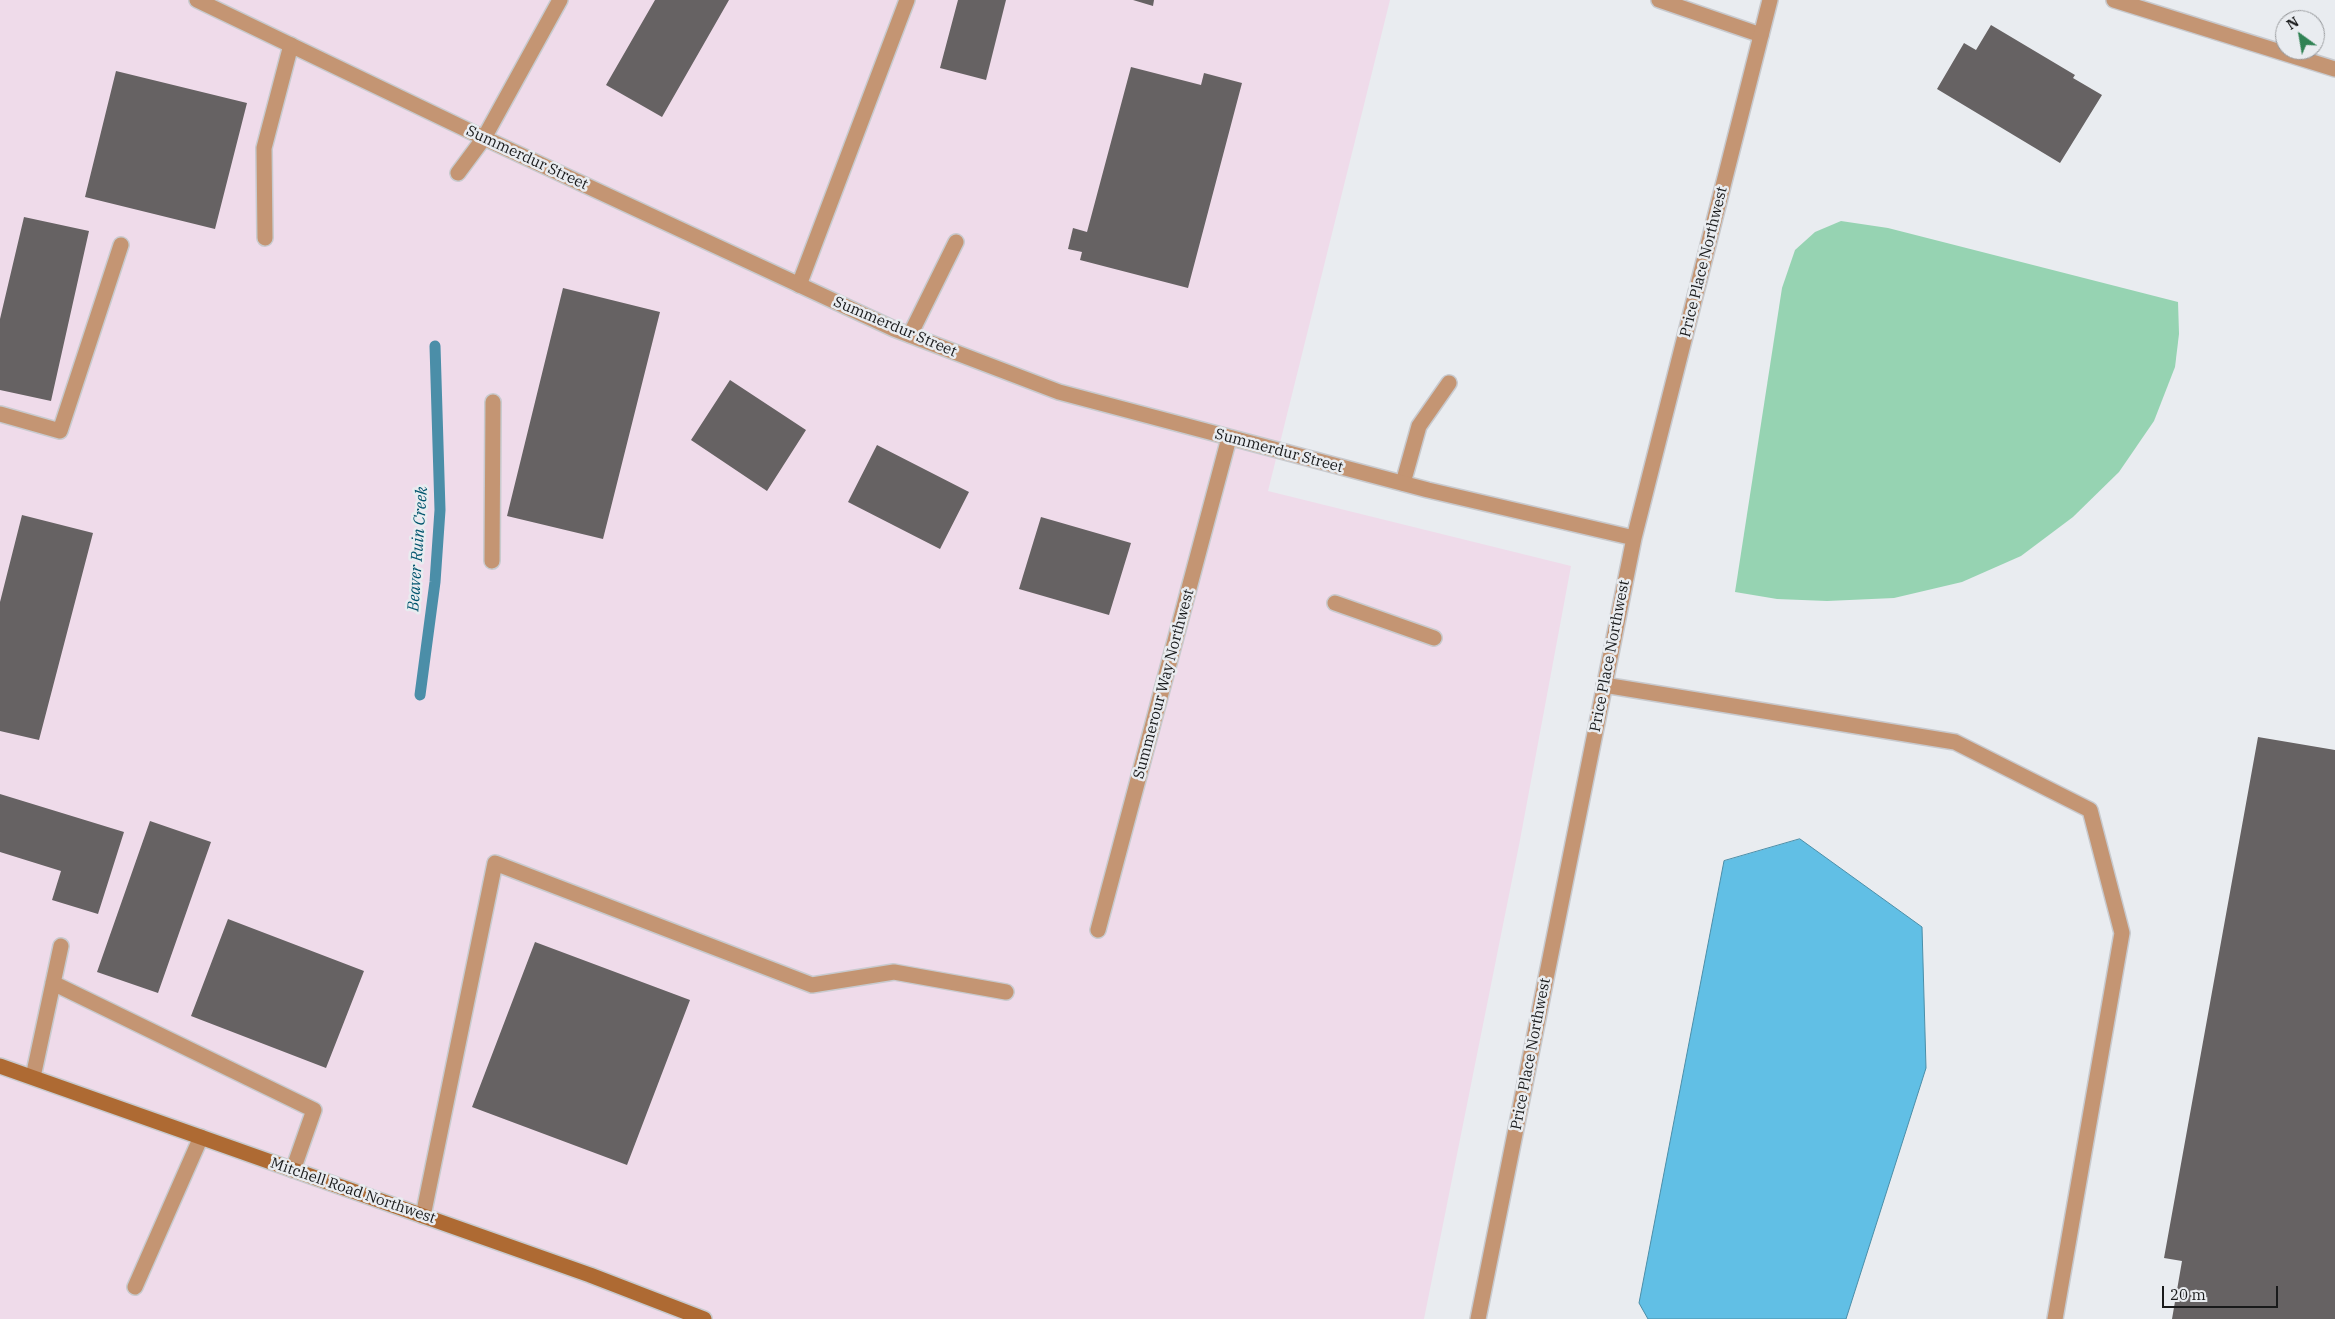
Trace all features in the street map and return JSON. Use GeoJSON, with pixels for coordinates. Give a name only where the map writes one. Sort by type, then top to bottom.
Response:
{"type":"FeatureCollection","features":[{"type":"Feature","properties":{"kind":"street","name":"Summerdur Street"},"geometry":{"type":"LineString","coordinates":[[197,0],[484,138],[799,285],[910,335],[1058,392],[1403,483],[1634,538]]}},
{"type":"Feature","properties":{"kind":"street"},"geometry":{"type":"LineString","coordinates":[[458,173],[484,138],[560,0]]}},
{"type":"Feature","properties":{"kind":"street"},"geometry":{"type":"LineString","coordinates":[[799,285],[907,0]]}},
{"type":"Feature","properties":{"kind":"street"},"geometry":{"type":"LineString","coordinates":[[1659,0],[1761,35]]}},
{"type":"Feature","properties":{"kind":"street","name":"Price Place Northwest"},"geometry":{"type":"LineString","coordinates":[[1478,1319],[1634,538],[1770,0]]}},
{"type":"Feature","properties":{"kind":"street"},"geometry":{"type":"LineString","coordinates":[[2114,0],[2335,69]]}},
{"type":"Feature","properties":{"kind":"street"},"geometry":{"type":"LineString","coordinates":[[265,238],[264,148],[291,45]]}},
{"type":"Feature","properties":{"kind":"street"},"geometry":{"type":"LineString","coordinates":[[910,335],[956,242]]}},
{"type":"Feature","properties":{"kind":"street"},"geometry":{"type":"LineString","coordinates":[[0,414],[60,431],[121,245]]}},
{"type":"Feature","properties":{"kind":"street"},"geometry":{"type":"LineString","coordinates":[[1403,483],[1420,426],[1449,383]]}},
{"type":"Feature","properties":{"kind":"street"},"geometry":{"type":"LineString","coordinates":[[492,561],[493,402]]}},
{"type":"Feature","properties":{"kind":"street","name":"Summerour Way Northwest"},"geometry":{"type":"LineString","coordinates":[[1098,930],[1229,438]]}},
{"type":"Feature","properties":{"kind":"street"},"geometry":{"type":"LineString","coordinates":[[1335,603],[1434,638]]}},
{"type":"Feature","properties":{"kind":"street"},"geometry":{"type":"LineString","coordinates":[[1604,685],[1955,742],[2090,810],[2122,933],[2055,1319]]}},
{"type":"Feature","properties":{"kind":"street"},"geometry":{"type":"LineString","coordinates":[[423,1216],[495,863],[812,985],[894,972],[1006,992]]}},
{"type":"Feature","properties":{"kind":"street"},"geometry":{"type":"LineString","coordinates":[[33,1077],[61,946]]}},
{"type":"Feature","properties":{"kind":"street"},"geometry":{"type":"LineString","coordinates":[[53,983],[314,1110],[293,1170]]}},
{"type":"Feature","properties":{"kind":"street","name":"Mitchell Road Northwest"},"geometry":{"type":"LineString","coordinates":[[0,1066],[590,1275],[704,1319]]}},
{"type":"Feature","properties":{"kind":"street"},"geometry":{"type":"LineString","coordinates":[[135,1287],[201,1137]]}},
{"type":"Feature","properties":{"kind":"shaded area"},"geometry":{"type":"Polygon","coordinates":[[[0,0],[1390,0],[1268,491],[1571,566],[1520,840],[1424,1319],[0,1319],[0,0]]]}},
{"type":"Feature","properties":{"kind":"green space"},"geometry":{"type":"Polygon","coordinates":[[[1841,221],[1888,228],[2178,302],[2179,334],[2175,367],[2154,421],[2119,472],[2073,517],[2021,556],[1962,582],[1894,598],[1827,601],[1777,599],[1735,592],[1782,288],[1795,250],[1815,232],[1841,221]]]}},
{"type":"Feature","properties":{"kind":"water"},"geometry":{"type":"Polygon","coordinates":[[[1800,839],[1922,927],[1926,1068],[1846,1319],[1648,1319],[1639,1303],[1724,861],[1800,839]]]}},
{"type":"Feature","properties":{"kind":"building"},"geometry":{"type":"Polygon","coordinates":[[[655,0],[729,0],[662,117],[606,85],[655,0]]]}},
{"type":"Feature","properties":{"kind":"building"},"geometry":{"type":"Polygon","coordinates":[[[958,0],[1006,0],[986,80],[940,68],[958,0]]]}},
{"type":"Feature","properties":{"kind":"building"},"geometry":{"type":"Polygon","coordinates":[[[1133,0],[1154,0],[1153,6],[1133,0]]]}},
{"type":"Feature","properties":{"kind":"building"},"geometry":{"type":"Polygon","coordinates":[[[1991,25],[2075,75],[2073,78],[2102,95],[2060,163],[1937,89],[1964,43],[1976,50],[1991,25]]]}},
{"type":"Feature","properties":{"kind":"building"},"geometry":{"type":"Polygon","coordinates":[[[1131,67],[1201,85],[1204,73],[1242,83],[1188,288],[1080,260],[1082,252],[1068,249],[1073,228],[1087,232],[1131,67]]]}},
{"type":"Feature","properties":{"kind":"building"},"geometry":{"type":"Polygon","coordinates":[[[116,71],[247,103],[215,229],[85,197],[116,71]]]}},
{"type":"Feature","properties":{"kind":"building"},"geometry":{"type":"Polygon","coordinates":[[[24,217],[89,231],[51,401],[0,390],[0,319],[24,217]]]}},
{"type":"Feature","properties":{"kind":"building"},"geometry":{"type":"Polygon","coordinates":[[[563,288],[660,312],[603,539],[507,516],[563,288]]]}},
{"type":"Feature","properties":{"kind":"building"},"geometry":{"type":"Polygon","coordinates":[[[730,380],[806,430],[767,491],[691,440],[730,380]]]}},
{"type":"Feature","properties":{"kind":"building"},"geometry":{"type":"Polygon","coordinates":[[[877,445],[969,492],[940,549],[848,502],[877,445]]]}},
{"type":"Feature","properties":{"kind":"building"},"geometry":{"type":"Polygon","coordinates":[[[22,515],[93,533],[39,740],[0,731],[0,602],[22,515]]]}},
{"type":"Feature","properties":{"kind":"building"},"geometry":{"type":"Polygon","coordinates":[[[1041,517],[1131,543],[1109,615],[1019,589],[1041,517]]]}},
{"type":"Feature","properties":{"kind":"building"},"geometry":{"type":"Polygon","coordinates":[[[2258,737],[2335,750],[2335,1319],[2172,1319],[2182,1261],[2164,1258],[2258,737]]]}},
{"type":"Feature","properties":{"kind":"building"},"geometry":{"type":"Polygon","coordinates":[[[0,794],[124,832],[98,914],[52,900],[61,871],[0,852],[0,794]]]}},
{"type":"Feature","properties":{"kind":"building"},"geometry":{"type":"Polygon","coordinates":[[[150,821],[211,842],[158,993],[97,972],[150,821]]]}},
{"type":"Feature","properties":{"kind":"building"},"geometry":{"type":"Polygon","coordinates":[[[228,919],[364,971],[326,1068],[191,1016],[228,919]]]}},
{"type":"Feature","properties":{"kind":"building"},"geometry":{"type":"Polygon","coordinates":[[[535,942],[690,1000],[627,1165],[472,1107],[535,942]]]}},
{"type":"Feature","properties":{"kind":"waterway","name":"Beaver Ruin Creek"},"geometry":{"type":"LineString","coordinates":[[420,695],[435,582],[440,510],[435,346]]}}]}
